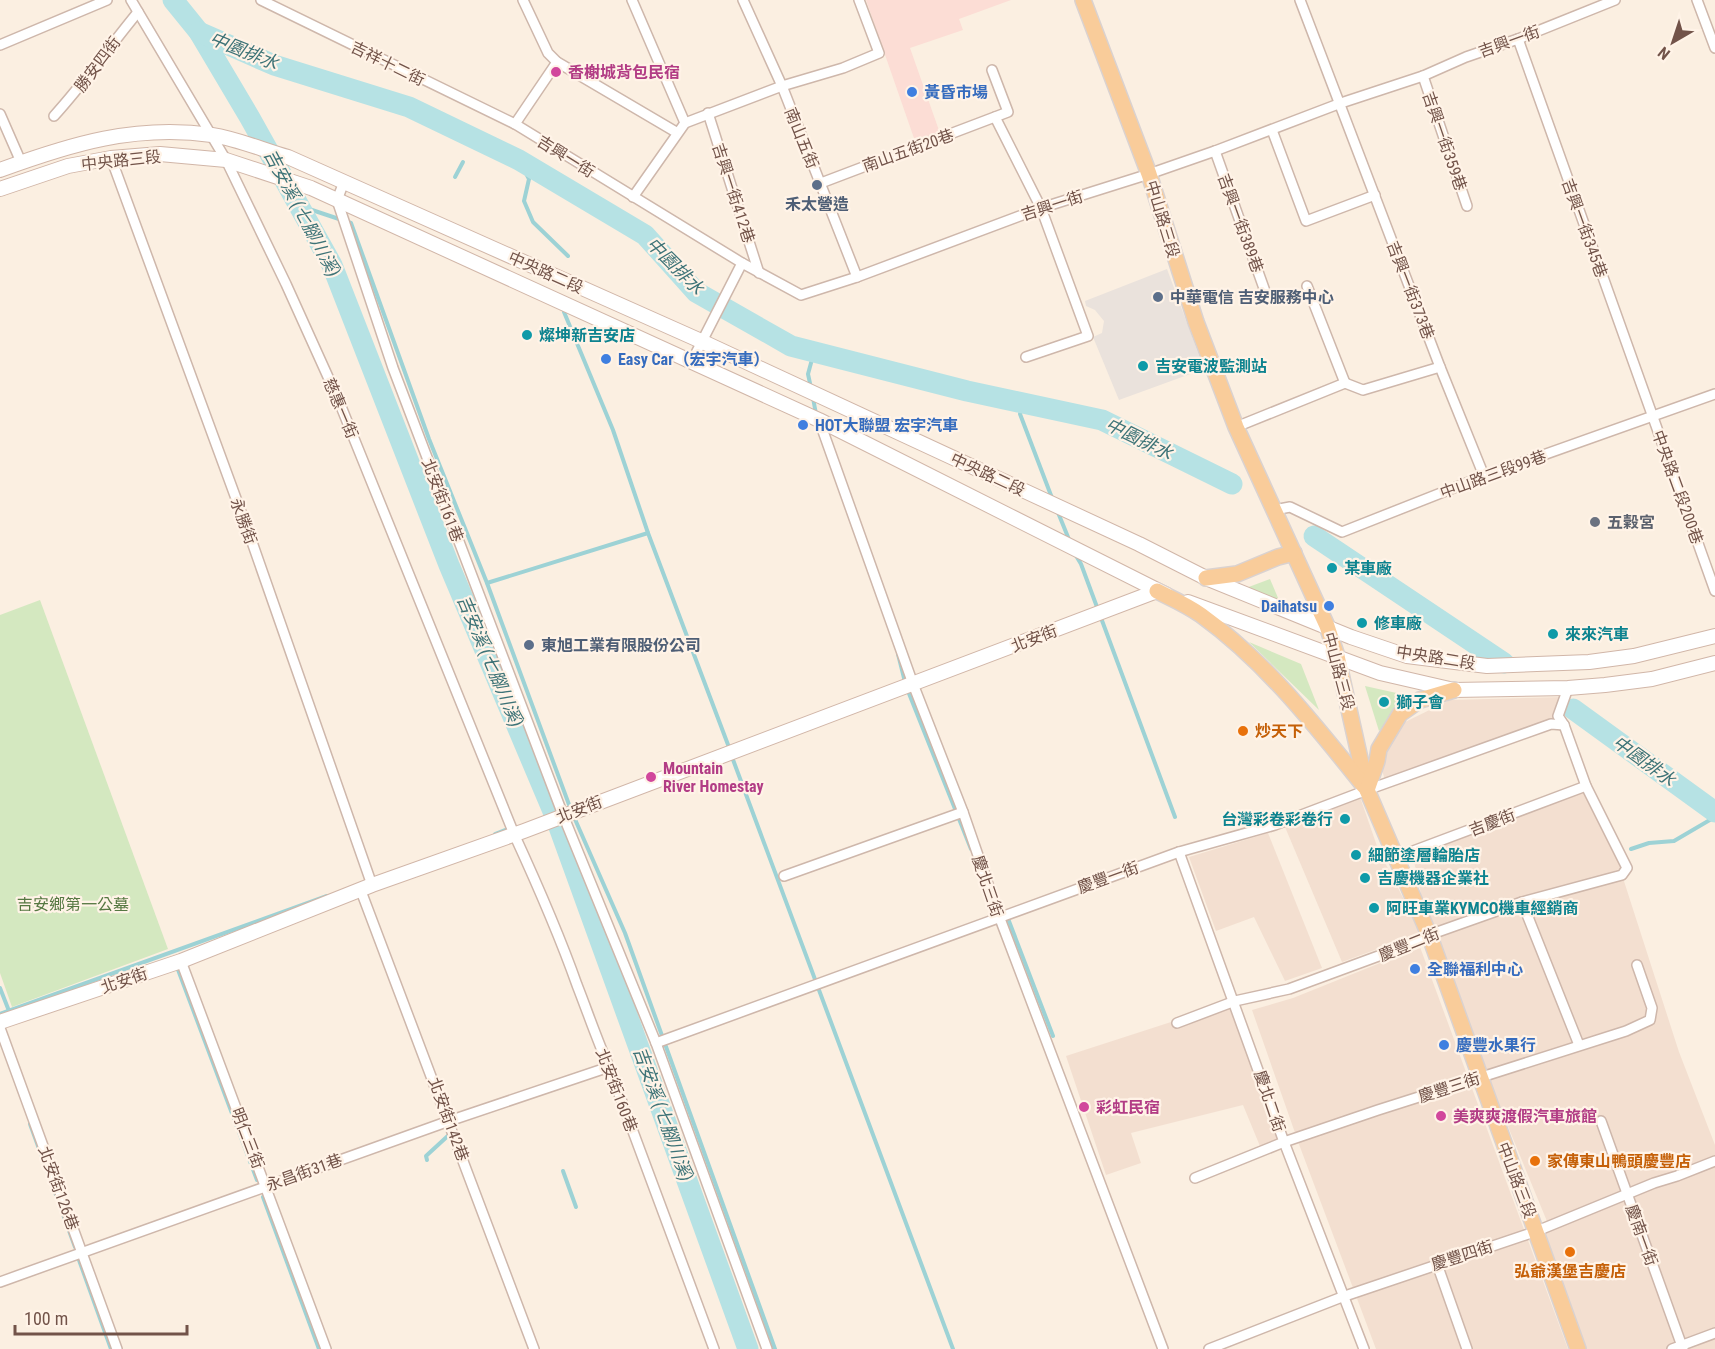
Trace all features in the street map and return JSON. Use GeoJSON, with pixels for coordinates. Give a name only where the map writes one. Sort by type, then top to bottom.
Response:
{"type":"FeatureCollection","features":[{"type":"Feature","properties":{"kind":"main road","name":"中山路三段"},"geometry":{"type":"LineString","coordinates":[[1083,0],[1149,174],[1196,322],[1236,427],[1327,626],[1337,656],[1367,789],[1430,937],[1578,1349]]}},
{"type":"Feature","properties":{"kind":"main road"},"geometry":{"type":"LineString","coordinates":[[1206,578],[1237,574],[1294,553]]}},
{"type":"Feature","properties":{"kind":"main road"},"geometry":{"type":"LineString","coordinates":[[1156,591],[1199,613],[1242,649],[1302,708],[1367,789]]}},
{"type":"Feature","properties":{"kind":"main road"},"geometry":{"type":"LineString","coordinates":[[1367,789],[1379,749],[1400,714],[1420,700],[1454,690]]}},
{"type":"Feature","properties":{"kind":"street"},"geometry":{"type":"LineString","coordinates":[[0,45],[107,0]]}},
{"type":"Feature","properties":{"kind":"street","name":"慈惠一街"},"geometry":{"type":"LineString","coordinates":[[131,0],[219,137],[226,160],[338,399],[519,833]]}},
{"type":"Feature","properties":{"kind":"street","name":"吉祥十二街"},"geometry":{"type":"LineString","coordinates":[[261,0],[515,124]]}},
{"type":"Feature","properties":{"kind":"street"},"geometry":{"type":"LineString","coordinates":[[523,0],[548,52],[557,62],[676,132]]}},
{"type":"Feature","properties":{"kind":"street"},"geometry":{"type":"LineString","coordinates":[[632,0],[685,123]]}},
{"type":"Feature","properties":{"kind":"street","name":"南山五街"},"geometry":{"type":"LineString","coordinates":[[743,0],[782,86],[857,278]]}},
{"type":"Feature","properties":{"kind":"street"},"geometry":{"type":"LineString","coordinates":[[633,197],[676,132],[685,123],[782,86],[843,68],[879,53],[859,0]]}},
{"type":"Feature","properties":{"kind":"street","name":"吉興一街373巷"},"geometry":{"type":"LineString","coordinates":[[1300,0],[1484,476]]}},
{"type":"Feature","properties":{"kind":"street","name":"吉興一街"},"geometry":{"type":"LineString","coordinates":[[515,124],[741,265],[801,295],[857,278],[1041,208],[1149,174],[1341,103],[1423,76],[1466,57],[1615,0]]}},
{"type":"Feature","properties":{"kind":"street"},"geometry":{"type":"LineString","coordinates":[[1697,0],[1715,48]]}},
{"type":"Feature","properties":{"kind":"street","name":"勝安四街"},"geometry":{"type":"LineString","coordinates":[[54,116],[75,93],[138,12]]}},
{"type":"Feature","properties":{"kind":"street","name":"吉興一街345巷"},"geometry":{"type":"LineString","coordinates":[[1518,39],[1653,417]]}},
{"type":"Feature","properties":{"kind":"street"},"geometry":{"type":"LineString","coordinates":[[515,124],[557,62]]}},
{"type":"Feature","properties":{"kind":"street"},"geometry":{"type":"LineString","coordinates":[[992,70],[1008,112],[995,117],[1041,208],[1088,336],[1026,357]]}},
{"type":"Feature","properties":{"kind":"street","name":"吉興一街359巷"},"geometry":{"type":"LineString","coordinates":[[1423,76],[1467,206]]}},
{"type":"Feature","properties":{"kind":"street","name":"吉興一街412巷"},"geometry":{"type":"LineString","coordinates":[[708,113],[759,273]]}},
{"type":"Feature","properties":{"kind":"street"},"geometry":{"type":"LineString","coordinates":[[0,114],[21,162]]}},
{"type":"Feature","properties":{"kind":"street","name":"南山五街20巷"},"geometry":{"type":"LineString","coordinates":[[821,183],[995,117]]}},
{"type":"Feature","properties":{"kind":"street"},"geometry":{"type":"LineString","coordinates":[[1272,130],[1306,220],[1375,195]]}},
{"type":"Feature","properties":{"kind":"street","name":"中央路三段"},"geometry":{"type":"LineString","coordinates":[[0,170],[64,147],[107,137],[172,132],[219,137],[288,158]]}},
{"type":"Feature","properties":{"kind":"street","name":"吉興一街389巷"},"geometry":{"type":"LineString","coordinates":[[1215,151],[1266,294]]}},
{"type":"Feature","properties":{"kind":"street","name":"中央路三段"},"geometry":{"type":"LineString","coordinates":[[0,189],[68,166],[111,158],[160,154],[226,160],[311,188]]}},
{"type":"Feature","properties":{"kind":"street","name":"永勝街"},"geometry":{"type":"LineString","coordinates":[[111,158],[252,542],[367,888]]}},
{"type":"Feature","properties":{"kind":"street","name":"中央路二段"},"geometry":{"type":"LineString","coordinates":[[288,158],[701,340],[1139,544],[1206,578],[1351,637],[1407,656],[1487,666],[1589,663],[1634,656],[1715,636]]}},
{"type":"Feature","properties":{"kind":"street"},"geometry":{"type":"LineString","coordinates":[[337,200],[344,182]]}},
{"type":"Feature","properties":{"kind":"street","name":"中央路二段"},"geometry":{"type":"LineString","coordinates":[[311,188],[819,420],[1156,591],[1380,673],[1454,690],[1568,688],[1652,679],[1715,663]]}},
{"type":"Feature","properties":{"kind":"street","name":"北安街161巷"},"geometry":{"type":"LineString","coordinates":[[337,200],[393,368],[557,818],[656,1043],[767,1349]]}},
{"type":"Feature","properties":{"kind":"street"},"geometry":{"type":"LineString","coordinates":[[692,361],[741,265]]}},
{"type":"Feature","properties":{"kind":"street"},"geometry":{"type":"LineString","coordinates":[[1307,286],[1345,383]]}},
{"type":"Feature","properties":{"kind":"street"},"geometry":{"type":"LineString","coordinates":[[1236,427],[1345,383],[1363,390],[1440,367]]}},
{"type":"Feature","properties":{"kind":"street","name":"中山路三段99巷"},"geometry":{"type":"LineString","coordinates":[[1274,510],[1290,507],[1342,532],[1484,476],[1715,394]]}},
{"type":"Feature","properties":{"kind":"street","name":"中央路二段200巷"},"geometry":{"type":"LineString","coordinates":[[1653,417],[1715,591]]}},
{"type":"Feature","properties":{"kind":"street","name":"慶北三街"},"geometry":{"type":"LineString","coordinates":[[819,420],[913,684],[1163,1349]]}},
{"type":"Feature","properties":{"kind":"street","name":"北安街"},"geometry":{"type":"LineString","coordinates":[[0,1022],[181,960],[1156,591]]}},
{"type":"Feature","properties":{"kind":"street"},"geometry":{"type":"LineString","coordinates":[[1564,725],[1558,716],[1568,688]]}},
{"type":"Feature","properties":{"kind":"street","name":"慶豐一街"},"geometry":{"type":"LineString","coordinates":[[656,1043],[1179,852],[1275,825],[1367,789],[1551,724],[1564,725]]}},
{"type":"Feature","properties":{"kind":"street","name":"慶豐二街"},"geometry":{"type":"LineString","coordinates":[[1177,1023],[1235,1001],[1289,989],[1522,902],[1622,875],[1627,868],[1586,786],[1564,725]]}},
{"type":"Feature","properties":{"kind":"street","name":"吉慶街"},"geometry":{"type":"LineString","coordinates":[[1397,857],[1586,786]]}},
{"type":"Feature","properties":{"kind":"street"},"geometry":{"type":"LineString","coordinates":[[784,876],[963,812]]}},
{"type":"Feature","properties":{"kind":"street","name":"北安街160巷"},"geometry":{"type":"LineString","coordinates":[[519,833],[714,1349]]}},
{"type":"Feature","properties":{"kind":"street","name":"慶北二街"},"geometry":{"type":"LineString","coordinates":[[1179,852],[1235,1001],[1284,1142],[1364,1349]]}},
{"type":"Feature","properties":{"kind":"street","name":"北安街142巷"},"geometry":{"type":"LineString","coordinates":[[367,888],[449,1120],[534,1349]]}},
{"type":"Feature","properties":{"kind":"street"},"geometry":{"type":"LineString","coordinates":[[1522,902],[1579,1045]]}},
{"type":"Feature","properties":{"kind":"street","name":"明仁三街"},"geometry":{"type":"LineString","coordinates":[[181,960],[326,1349]]}},
{"type":"Feature","properties":{"kind":"street","name":"慶豐三街"},"geometry":{"type":"LineString","coordinates":[[1195,1178],[1284,1142],[1626,1031],[1650,1020],[1652,1008],[1637,965]]}},
{"type":"Feature","properties":{"kind":"street","name":"北安街126巷"},"geometry":{"type":"LineString","coordinates":[[0,1028],[117,1349]]}},
{"type":"Feature","properties":{"kind":"street","name":"永昌街31巷"},"geometry":{"type":"LineString","coordinates":[[0,1282],[449,1120],[609,1067]]}},
{"type":"Feature","properties":{"kind":"street","name":"慶南一街"},"geometry":{"type":"LineString","coordinates":[[1601,1120],[1682,1347]]}},
{"type":"Feature","properties":{"kind":"street","name":"慶豐四街"},"geometry":{"type":"LineString","coordinates":[[1209,1349],[1342,1297],[1536,1231],[1715,1161]]}},
{"type":"Feature","properties":{"kind":"street"},"geometry":{"type":"LineString","coordinates":[[1437,1264],[1467,1349]]}},
{"type":"Feature","properties":{"kind":"street"},"geometry":{"type":"LineString","coordinates":[[1672,1349],[1715,1333]]}},
{"type":"Feature","properties":{"kind":"shaded area","name":"黃昏市場"},"geometry":{"type":"Polygon","coordinates":[[[866,0],[1011,0],[959,19],[963,30],[910,48],[941,136],[916,144],[866,0]]]}},
{"type":"Feature","properties":{"kind":"shaded area"},"geometry":{"type":"Polygon","coordinates":[[[1167,269],[1204,369],[1119,400],[1093,337],[1102,333],[1104,321],[1095,310],[1086,306],[1085,301],[1167,269]]]}},
{"type":"Feature","properties":{"kind":"shaded area"},"geometry":{"type":"Polygon","coordinates":[[[1562,697],[1551,724],[1386,783],[1379,761],[1403,723],[1450,700],[1562,697]]]}},
{"type":"Feature","properties":{"kind":"shaded area"},"geometry":{"type":"Polygon","coordinates":[[[1586,786],[1623,868],[1535,898],[1622,875],[1679,1052],[1715,1145],[1715,1349],[1584,1349],[1543,1234],[1551,1231],[1430,937],[1412,852],[1586,786]]]}},
{"type":"Feature","properties":{"kind":"shaded area"},"geometry":{"type":"Polygon","coordinates":[[[1360,797],[1378,849],[1421,933],[1342,962],[1285,827],[1360,797]]]}},
{"type":"Feature","properties":{"kind":"shaded area"},"geometry":{"type":"Polygon","coordinates":[[[1268,833],[1322,968],[1285,981],[1254,917],[1216,931],[1189,857],[1268,833]]]}},
{"type":"Feature","properties":{"kind":"shaded area"},"geometry":{"type":"Polygon","coordinates":[[[1420,947],[1568,1349],[1376,1349],[1300,1147],[1252,1010],[1293,998],[1420,947]]]}},
{"type":"Feature","properties":{"kind":"shaded area"},"geometry":{"type":"Polygon","coordinates":[[[1236,1001],[1284,1144],[1262,1151],[1243,1105],[1131,1133],[1141,1163],[1106,1175],[1066,1056],[1236,1001]]]}},
{"type":"Feature","properties":{"kind":"green space"},"geometry":{"type":"Polygon","coordinates":[[[1270,579],[1284,612],[1238,591],[1270,579]]]}},
{"type":"Feature","properties":{"kind":"green space","name":"吉安鄉第一公墓"},"geometry":{"type":"Polygon","coordinates":[[[40,600],[168,949],[12,1007],[0,973],[0,615],[40,600]]]}},
{"type":"Feature","properties":{"kind":"green space"},"geometry":{"type":"Polygon","coordinates":[[[1249,642],[1301,664],[1319,710],[1249,642]]]}},
{"type":"Feature","properties":{"kind":"green space"},"geometry":{"type":"Polygon","coordinates":[[[1365,686],[1410,696],[1379,731],[1365,686]]]}},
{"type":"Feature","properties":{"kind":"waterway","name":"吉安溪 (七腳川溪)"},"geometry":{"type":"LineString","coordinates":[[173,0],[199,32],[332,265],[449,565],[555,816],[748,1349]]}},
{"type":"Feature","properties":{"kind":"waterway","name":"中園排水"},"geometry":{"type":"LineString","coordinates":[[199,32],[274,65],[409,107],[519,160],[645,235],[696,292],[791,346],[967,391],[1102,420],[1232,484]]}},
{"type":"Feature","properties":{"kind":"waterway"},"geometry":{"type":"LineString","coordinates":[[519,160],[529,179],[524,201],[533,222],[568,256]]}},
{"type":"Feature","properties":{"kind":"waterway"},"geometry":{"type":"LineString","coordinates":[[455,177],[463,162]]}},
{"type":"Feature","properties":{"kind":"waterway"},"geometry":{"type":"LineString","coordinates":[[300,206],[351,223],[429,439],[487,583],[571,810]]}},
{"type":"Feature","properties":{"kind":"waterway"},"geometry":{"type":"LineString","coordinates":[[564,312],[613,430],[648,533],[730,750]]}},
{"type":"Feature","properties":{"kind":"waterway"},"geometry":{"type":"LineString","coordinates":[[811,388],[808,374],[814,352]]}},
{"type":"Feature","properties":{"kind":"waterway"},"geometry":{"type":"LineString","coordinates":[[813,398],[816,414]]}},
{"type":"Feature","properties":{"kind":"waterway"},"geometry":{"type":"LineString","coordinates":[[1023,403],[1020,414],[1052,498]]}},
{"type":"Feature","properties":{"kind":"waterway"},"geometry":{"type":"LineString","coordinates":[[1057,510],[1070,542]]}},
{"type":"Feature","properties":{"kind":"waterway"},"geometry":{"type":"LineString","coordinates":[[487,583],[648,533]]}},
{"type":"Feature","properties":{"kind":"waterway","name":"中園排水"},"geometry":{"type":"LineString","coordinates":[[1314,536],[1504,663]]}},
{"type":"Feature","properties":{"kind":"waterway"},"geometry":{"type":"LineString","coordinates":[[1075,554],[1081,564],[1175,817]]}},
{"type":"Feature","properties":{"kind":"waterway"},"geometry":{"type":"LineString","coordinates":[[898,654],[906,686],[971,849]]}},
{"type":"Feature","properties":{"kind":"waterway","name":"中園排水"},"geometry":{"type":"LineString","coordinates":[[1573,709],[1715,812]]}},
{"type":"Feature","properties":{"kind":"waterway"},"geometry":{"type":"LineString","coordinates":[[732,757],[953,1349]]}},
{"type":"Feature","properties":{"kind":"waterway"},"geometry":{"type":"LineString","coordinates":[[574,817],[625,933],[775,1349]]}},
{"type":"Feature","properties":{"kind":"waterway"},"geometry":{"type":"LineString","coordinates":[[1631,849],[1649,843],[1674,841],[1715,817]]}},
{"type":"Feature","properties":{"kind":"waterway"},"geometry":{"type":"LineString","coordinates":[[495,834],[505,830]]}},
{"type":"Feature","properties":{"kind":"waterway"},"geometry":{"type":"LineString","coordinates":[[0,1014],[327,896]]}},
{"type":"Feature","properties":{"kind":"waterway"},"geometry":{"type":"LineString","coordinates":[[1007,916],[1053,1036]]}},
{"type":"Feature","properties":{"kind":"waterway"},"geometry":{"type":"LineString","coordinates":[[177,967],[257,1180]]}},
{"type":"Feature","properties":{"kind":"waterway"},"geometry":{"type":"LineString","coordinates":[[0,988],[9,1011]]}},
{"type":"Feature","properties":{"kind":"waterway"},"geometry":{"type":"LineString","coordinates":[[30,1124],[75,1247]]}},
{"type":"Feature","properties":{"kind":"waterway"},"geometry":{"type":"LineString","coordinates":[[427,1160],[426,1156],[451,1133]]}},
{"type":"Feature","properties":{"kind":"waterway"},"geometry":{"type":"LineString","coordinates":[[563,1171],[576,1207]]}},
{"type":"Feature","properties":{"kind":"waterway"},"geometry":{"type":"LineString","coordinates":[[263,1197],[319,1349]]}},
{"type":"Feature","properties":{"kind":"waterway"},"geometry":{"type":"LineString","coordinates":[[79,1260],[111,1349]]}},
{"type":"Feature","properties":{"kind":"place","name":"香榭城背包民宿"},"geometry":{"type":"Point","coordinates":[556,72]}},
{"type":"Feature","properties":{"kind":"place","name":"黃昏市場"},"geometry":{"type":"Point","coordinates":[912,92]}},
{"type":"Feature","properties":{"kind":"place","name":"禾太營造"},"geometry":{"type":"Point","coordinates":[817,185]}},
{"type":"Feature","properties":{"kind":"place","name":"中華電信 吉安服務中心"},"geometry":{"type":"Point","coordinates":[1158,297]}},
{"type":"Feature","properties":{"kind":"place","name":"燦坤新吉安店"},"geometry":{"type":"Point","coordinates":[527,335]}},
{"type":"Feature","properties":{"kind":"place","name":"Easy Car（宏宇汽車）"},"geometry":{"type":"Point","coordinates":[606,359]}},
{"type":"Feature","properties":{"kind":"place","name":"吉安電波監測站"},"geometry":{"type":"Point","coordinates":[1143,366]}},
{"type":"Feature","properties":{"kind":"place","name":"HOT大聯盟 宏宇汽車"},"geometry":{"type":"Point","coordinates":[803,425]}},
{"type":"Feature","properties":{"kind":"place","name":"五榖宮"},"geometry":{"type":"Point","coordinates":[1595,522]}},
{"type":"Feature","properties":{"kind":"place","name":"某車廠"},"geometry":{"type":"Point","coordinates":[1332,568]}},
{"type":"Feature","properties":{"kind":"place","name":"Daihatsu"},"geometry":{"type":"Point","coordinates":[1329,606]}},
{"type":"Feature","properties":{"kind":"place","name":"修車廠"},"geometry":{"type":"Point","coordinates":[1362,623]}},
{"type":"Feature","properties":{"kind":"place","name":"來來汽車"},"geometry":{"type":"Point","coordinates":[1553,634]}},
{"type":"Feature","properties":{"kind":"place","name":"東旭工業有限股份公司"},"geometry":{"type":"Point","coordinates":[529,645]}},
{"type":"Feature","properties":{"kind":"place","name":"獅子會"},"geometry":{"type":"Point","coordinates":[1384,702]}},
{"type":"Feature","properties":{"kind":"place","name":"炒天下"},"geometry":{"type":"Point","coordinates":[1243,731]}},
{"type":"Feature","properties":{"kind":"place","name":"Mountain River Homestay"},"geometry":{"type":"Point","coordinates":[651,777]}},
{"type":"Feature","properties":{"kind":"place","name":"台灣彩卷彩卷行"},"geometry":{"type":"Point","coordinates":[1345,819]}},
{"type":"Feature","properties":{"kind":"place","name":"細節塗層輪胎店"},"geometry":{"type":"Point","coordinates":[1356,855]}},
{"type":"Feature","properties":{"kind":"place","name":"吉慶機器企業社"},"geometry":{"type":"Point","coordinates":[1365,878]}},
{"type":"Feature","properties":{"kind":"place","name":"阿旺車業KYMCO機車經銷商"},"geometry":{"type":"Point","coordinates":[1374,908]}},
{"type":"Feature","properties":{"kind":"place","name":"全聯福利中心"},"geometry":{"type":"Point","coordinates":[1415,969]}},
{"type":"Feature","properties":{"kind":"place","name":"慶豐水果行"},"geometry":{"type":"Point","coordinates":[1444,1045]}},
{"type":"Feature","properties":{"kind":"place","name":"彩虹民宿"},"geometry":{"type":"Point","coordinates":[1084,1107]}},
{"type":"Feature","properties":{"kind":"place","name":"美爽爽渡假汽車旅館"},"geometry":{"type":"Point","coordinates":[1441,1116]}},
{"type":"Feature","properties":{"kind":"place","name":"家傳東山鴨頭慶豐店"},"geometry":{"type":"Point","coordinates":[1535,1161]}},
{"type":"Feature","properties":{"kind":"place","name":"弘爺漢堡吉慶店"},"geometry":{"type":"Point","coordinates":[1570,1252]}}]}
